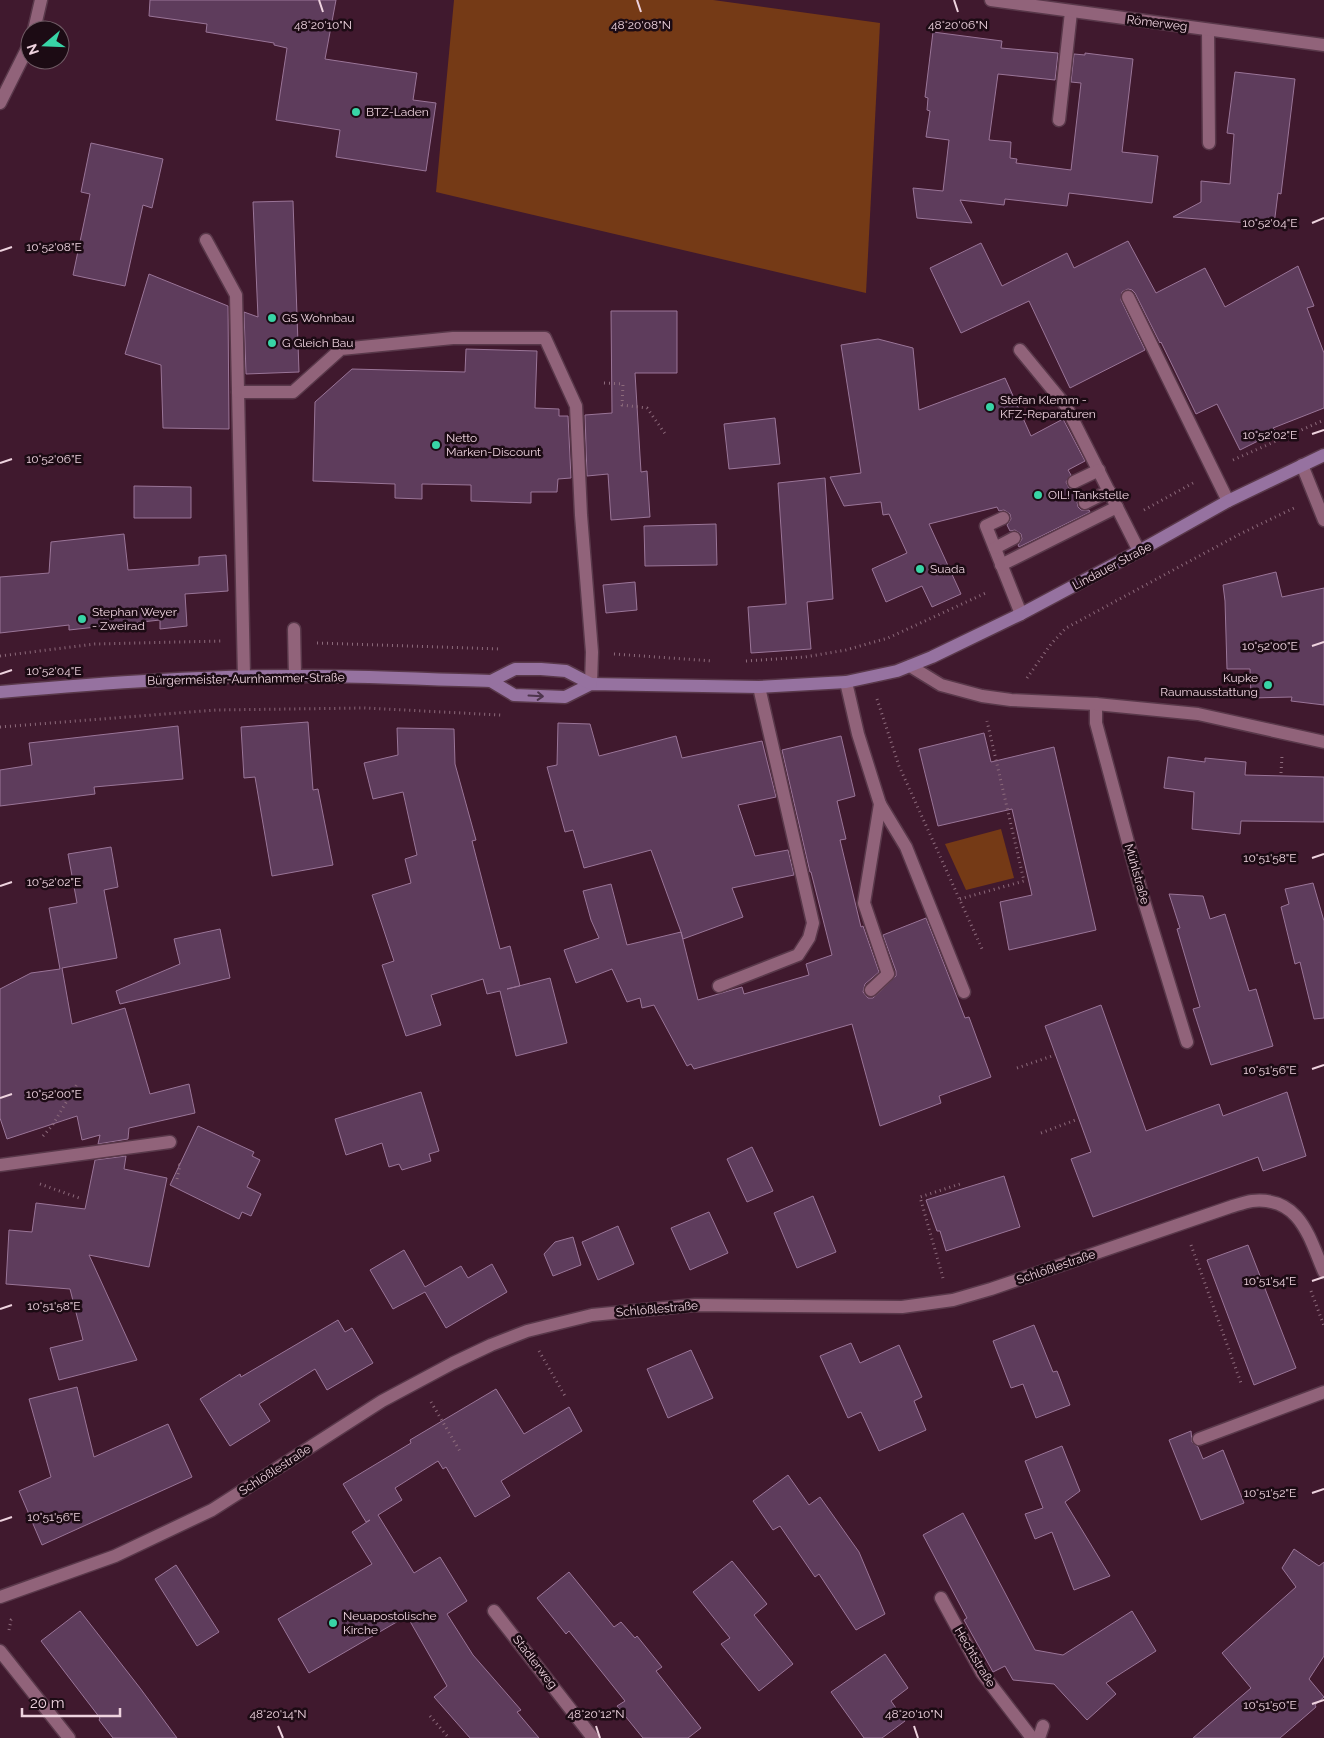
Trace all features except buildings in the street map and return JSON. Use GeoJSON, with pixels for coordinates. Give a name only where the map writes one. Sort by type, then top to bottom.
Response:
{"type":"FeatureCollection","features":[{"type":"Feature","properties":{"kind":"street"},"geometry":{"type":"LineString","coordinates":[[36,20],[41,0]]}},
{"type":"Feature","properties":{"kind":"street","name":"Römerweg"},"geometry":{"type":"LineString","coordinates":[[991,0],[1324,46]]}},
{"type":"Feature","properties":{"kind":"street"},"geometry":{"type":"LineString","coordinates":[[1059,120],[1071,12]]}},
{"type":"Feature","properties":{"kind":"street"},"geometry":{"type":"LineString","coordinates":[[1208,30],[1209,143]]}},
{"type":"Feature","properties":{"kind":"street"},"geometry":{"type":"LineString","coordinates":[[0,104],[20,63]]}},
{"type":"Feature","properties":{"kind":"street"},"geometry":{"type":"LineString","coordinates":[[206,240],[236,295],[244,677]]}},
{"type":"Feature","properties":{"kind":"street"},"geometry":{"type":"LineString","coordinates":[[1128,297],[1228,501]]}},
{"type":"Feature","properties":{"kind":"street"},"geometry":{"type":"LineString","coordinates":[[238,392],[293,392],[341,350],[453,338],[545,338],[576,406],[581,515],[592,652],[591,684]]}},
{"type":"Feature","properties":{"kind":"street"},"geometry":{"type":"LineString","coordinates":[[1020,350],[1066,406],[1139,551]]}},
{"type":"Feature","properties":{"kind":"street"},"geometry":{"type":"LineString","coordinates":[[293,392],[294,406]]}},
{"type":"Feature","properties":{"kind":"street","name":"Lindauer Straße"},"geometry":{"type":"LineString","coordinates":[[897,671],[1021,614],[1228,501],[1324,455]]}},
{"type":"Feature","properties":{"kind":"street"},"geometry":{"type":"LineString","coordinates":[[1302,465],[1324,520]]}},
{"type":"Feature","properties":{"kind":"street"},"geometry":{"type":"LineString","coordinates":[[1074,482],[1099,470]]}},
{"type":"Feature","properties":{"kind":"street"},"geometry":{"type":"LineString","coordinates":[[1085,503],[1109,491]]}},
{"type":"Feature","properties":{"kind":"street"},"geometry":{"type":"LineString","coordinates":[[1001,565],[1118,508]]}},
{"type":"Feature","properties":{"kind":"street"},"geometry":{"type":"LineString","coordinates":[[1003,518],[986,526],[1021,614]]}},
{"type":"Feature","properties":{"kind":"street"},"geometry":{"type":"LineString","coordinates":[[995,548],[1014,538]]}},
{"type":"Feature","properties":{"kind":"street"},"geometry":{"type":"LineString","coordinates":[[294,635],[295,676]]}},
{"type":"Feature","properties":{"kind":"street"},"geometry":{"type":"LineString","coordinates":[[910,666],[941,685],[982,696],[1011,700],[1096,704],[1198,714],[1324,742]]}},
{"type":"Feature","properties":{"kind":"street","name":"Bürgermeister-Aurnhammer-Straße"},"geometry":{"type":"LineString","coordinates":[[491,681],[514,669],[541,669],[566,671],[591,684],[759,687],[846,682],[897,671]]}},
{"type":"Feature","properties":{"kind":"street","name":"Bürgermeister-Aurnhammer-Straße"},"geometry":{"type":"LineString","coordinates":[[0,692],[121,682],[295,676],[491,681],[514,694],[565,697],[591,684]]}},
{"type":"Feature","properties":{"kind":"street"},"geometry":{"type":"LineString","coordinates":[[846,682],[858,734],[880,804],[906,847],[964,992]]}},
{"type":"Feature","properties":{"kind":"street"},"geometry":{"type":"LineString","coordinates":[[719,986],[798,955],[809,938],[813,923],[759,687]]}},
{"type":"Feature","properties":{"kind":"street","name":"Mühlstraße"},"geometry":{"type":"LineString","coordinates":[[1096,704],[1096,723],[1100,741],[1143,898],[1187,1042]]}},
{"type":"Feature","properties":{"kind":"street"},"geometry":{"type":"LineString","coordinates":[[871,990],[888,974],[864,903],[880,804]]}},
{"type":"Feature","properties":{"kind":"street"},"geometry":{"type":"LineString","coordinates":[[0,1165],[170,1142]]}},
{"type":"Feature","properties":{"kind":"street","name":"Schlößlestraße"},"geometry":{"type":"LineString","coordinates":[[0,1597],[115,1556],[212,1510],[382,1401],[491,1345],[527,1331],[592,1315],[695,1305],[902,1306],[949,1300],[991,1289],[1230,1206],[1252,1201],[1268,1201],[1284,1205],[1299,1217],[1324,1272]]}},
{"type":"Feature","properties":{"kind":"street"},"geometry":{"type":"LineString","coordinates":[[1199,1439],[1324,1392]]}},
{"type":"Feature","properties":{"kind":"street","name":"Hechtstraße"},"geometry":{"type":"LineString","coordinates":[[941,1598],[982,1673],[1032,1738]]}},
{"type":"Feature","properties":{"kind":"street","name":"Stadlerweg"},"geometry":{"type":"LineString","coordinates":[[494,1611],[593,1738]]}},
{"type":"Feature","properties":{"kind":"street"},"geometry":{"type":"LineString","coordinates":[[0,1651],[69,1738]]}},
{"type":"Feature","properties":{"kind":"path"},"geometry":{"type":"LineString","coordinates":[[604,383],[624,384],[622,405],[647,408],[666,435]]}},
{"type":"Feature","properties":{"kind":"path"},"geometry":{"type":"LineString","coordinates":[[1124,521],[1241,457],[1324,420]]}},
{"type":"Feature","properties":{"kind":"path"},"geometry":{"type":"LineString","coordinates":[[1036,679],[1027,678],[1051,644],[1066,628],[1240,534],[1316,498]]}},
{"type":"Feature","properties":{"kind":"path"},"geometry":{"type":"LineString","coordinates":[[743,661],[805,657],[846,650],[880,640],[1008,582]]}},
{"type":"Feature","properties":{"kind":"path"},"geometry":{"type":"LineString","coordinates":[[294,635],[509,649]]}},
{"type":"Feature","properties":{"kind":"path"},"geometry":{"type":"LineString","coordinates":[[0,656],[95,644],[243,641]]}},
{"type":"Feature","properties":{"kind":"path"},"geometry":{"type":"LineString","coordinates":[[592,652],[717,661]]}},
{"type":"Feature","properties":{"kind":"path"},"geometry":{"type":"LineString","coordinates":[[870,677],[899,766],[983,951]]}},
{"type":"Feature","properties":{"kind":"path"},"geometry":{"type":"LineString","coordinates":[[960,899],[1024,881],[982,696]]}},
{"type":"Feature","properties":{"kind":"path"},"geometry":{"type":"LineString","coordinates":[[0,727],[216,710],[364,708],[506,716]]}},
{"type":"Feature","properties":{"kind":"path"},"geometry":{"type":"LineString","coordinates":[[1017,1068],[1055,1055]]}},
{"type":"Feature","properties":{"kind":"path"},"geometry":{"type":"LineString","coordinates":[[19,1162],[52,1126],[77,1084]]}},
{"type":"Feature","properties":{"kind":"path"},"geometry":{"type":"LineString","coordinates":[[1041,1133],[1078,1119]]}},
{"type":"Feature","properties":{"kind":"path"},"geometry":{"type":"LineString","coordinates":[[949,1300],[920,1198],[963,1183]]}},
{"type":"Feature","properties":{"kind":"path"},"geometry":{"type":"LineString","coordinates":[[1183,1223],[1241,1383]]}},
{"type":"Feature","properties":{"kind":"path"},"geometry":{"type":"LineString","coordinates":[[1310,1290],[1324,1326]]}},
{"type":"Feature","properties":{"kind":"path"},"geometry":{"type":"LineString","coordinates":[[546,1346],[537,1348],[565,1396]]}},
{"type":"Feature","properties":{"kind":"path"},"geometry":{"type":"LineString","coordinates":[[418,1381],[461,1453]]}},
{"type":"Feature","properties":{"kind":"path"},"geometry":{"type":"LineString","coordinates":[[8,1634],[11,1620],[18,1615]]}},
{"type":"Feature","properties":{"kind":"path"},"geometry":{"type":"LineString","coordinates":[[430,1716],[448,1738]]}},
{"type":"Feature","properties":{"kind":"shaded area"},"geometry":{"type":"Polygon","coordinates":[[[454,0],[713,0],[880,23],[866,293],[436,192],[454,0]]]}},
{"type":"Feature","properties":{"kind":"shaded area"},"geometry":{"type":"Polygon","coordinates":[[[1001,829],[1014,878],[966,890],[945,844],[1001,829]]]}},
{"type":"Feature","properties":{"kind":"place","name":"BTZ-Laden"},"geometry":{"type":"Point","coordinates":[356,112]}},
{"type":"Feature","properties":{"kind":"place","name":"GS Wohnbau"},"geometry":{"type":"Point","coordinates":[272,318]}},
{"type":"Feature","properties":{"kind":"place","name":"G Gleich Bau"},"geometry":{"type":"Point","coordinates":[272,343]}},
{"type":"Feature","properties":{"kind":"place","name":"Stefan Klemm - KFZ-Reparaturen"},"geometry":{"type":"Point","coordinates":[990,407]}},
{"type":"Feature","properties":{"kind":"place","name":"Netto Marken-Discount"},"geometry":{"type":"Point","coordinates":[436,445]}},
{"type":"Feature","properties":{"kind":"place","name":"OIL! Tankstelle"},"geometry":{"type":"Point","coordinates":[1038,495]}},
{"type":"Feature","properties":{"kind":"place","name":"Suada"},"geometry":{"type":"Point","coordinates":[920,569]}},
{"type":"Feature","properties":{"kind":"place","name":"Stephan Weyer - Zweirad"},"geometry":{"type":"Point","coordinates":[82,619]}},
{"type":"Feature","properties":{"kind":"place","name":"Kupke Raumausstattung"},"geometry":{"type":"Point","coordinates":[1268,685]}},
{"type":"Feature","properties":{"kind":"place","name":"Neuapostolische Kirche"},"geometry":{"type":"Point","coordinates":[333,1623]}}]}
